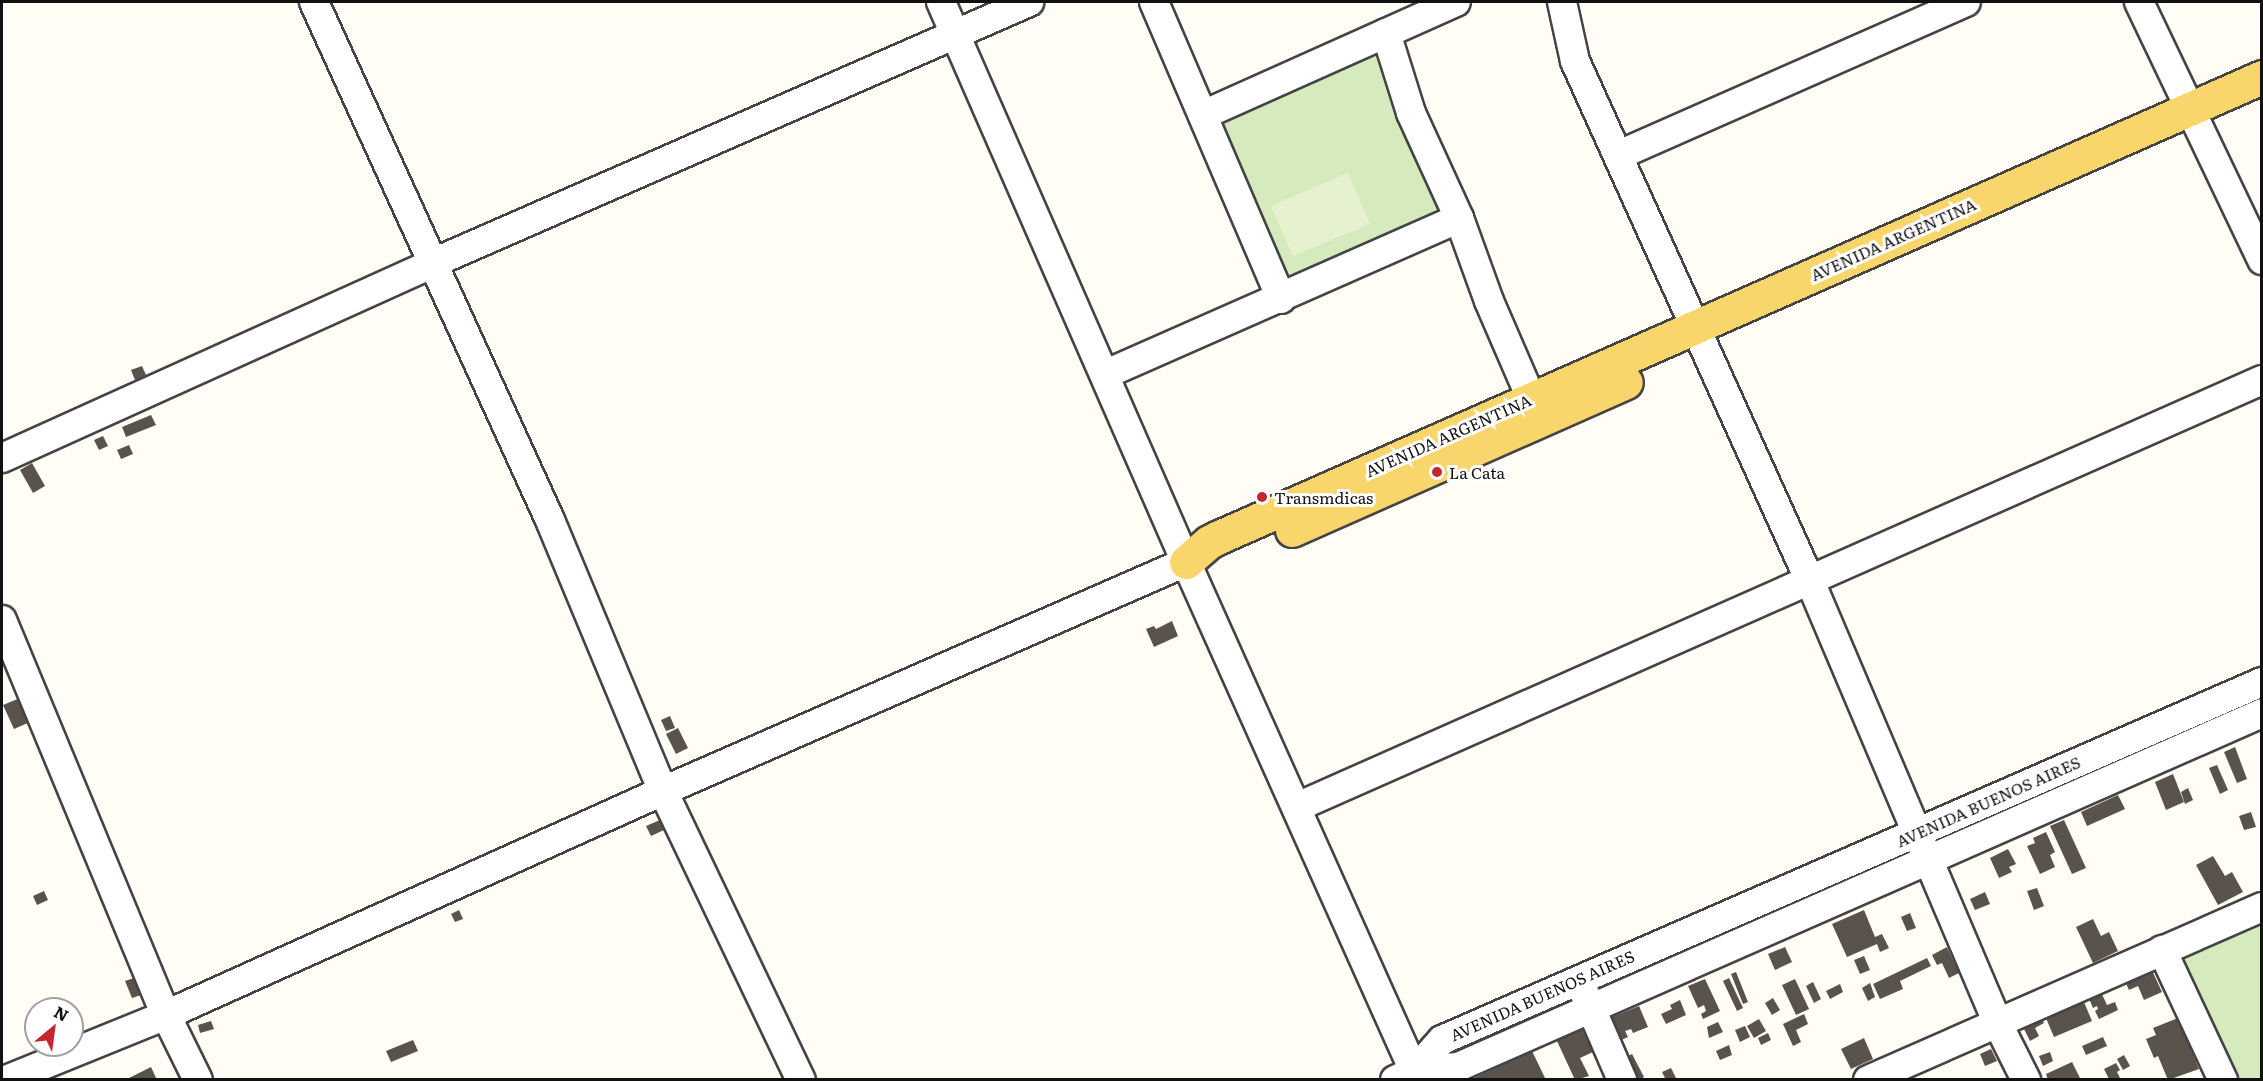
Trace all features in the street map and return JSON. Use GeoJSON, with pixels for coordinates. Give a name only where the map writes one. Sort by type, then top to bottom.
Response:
{"type":"FeatureCollection","features":[{"type":"Feature","properties":{"kind":"main road","name":"AVENIDA ARGENTINA"},"geometry":{"type":"LineString","coordinates":[[1186,562],[1220,561],[1228,558],[1700,336],[2194,120],[2262,77]]}},
{"type":"Feature","properties":{"kind":"main road","name":"AVENIDA ARGENTINA"},"geometry":{"type":"LineString","coordinates":[[2194,120],[2262,102]]}},
{"type":"Feature","properties":{"kind":"main road","name":"AVENIDA ARGENTINA"},"geometry":{"type":"LineString","coordinates":[[1186,562],[1209,542],[1531,398],[1700,336]]}},
{"type":"Feature","properties":{"kind":"street"},"geometry":{"type":"LineString","coordinates":[[314,2],[550,520],[663,791],[801,1080]]}},
{"type":"Feature","properties":{"kind":"street"},"geometry":{"type":"LineString","coordinates":[[941,2],[1106,374],[1186,562],[1297,807],[1409,1077]]}},
{"type":"Feature","properties":{"kind":"street"},"geometry":{"type":"LineString","coordinates":[[2,458],[433,263],[1029,2]]}},
{"type":"Feature","properties":{"kind":"street"},"geometry":{"type":"LineString","coordinates":[[1154,2],[1281,299]]}},
{"type":"Feature","properties":{"kind":"street"},"geometry":{"type":"LineString","coordinates":[[1203,115],[1456,2]]}},
{"type":"Feature","properties":{"kind":"street"},"geometry":{"type":"LineString","coordinates":[[1562,2],[1575,60],[1810,581],[1998,1022],[2026,1080]]}},
{"type":"Feature","properties":{"kind":"street"},"geometry":{"type":"LineString","coordinates":[[1619,155],[1966,2]]}},
{"type":"Feature","properties":{"kind":"street"},"geometry":{"type":"LineString","coordinates":[[2139,2],[2262,260]]}},
{"type":"Feature","properties":{"kind":"street"},"geometry":{"type":"LineString","coordinates":[[1386,33],[1411,113],[1459,218],[1489,301],[1531,398]]}},
{"type":"Feature","properties":{"kind":"street"},"geometry":{"type":"LineString","coordinates":[[1106,374],[1281,299],[1459,218]]}},
{"type":"Feature","properties":{"kind":"street"},"geometry":{"type":"LineString","coordinates":[[1297,807],[2262,380]]}},
{"type":"Feature","properties":{"kind":"street"},"geometry":{"type":"LineString","coordinates":[[6,1080],[166,1015],[663,791],[1186,562]]}},
{"type":"Feature","properties":{"kind":"street"},"geometry":{"type":"LineString","coordinates":[[2,620],[166,1015],[198,1080]]}},
{"type":"Feature","properties":{"kind":"street","name":"AVENIDA BUENOS AIRES"},"geometry":{"type":"LineString","coordinates":[[1409,1077],[1442,1040],[1918,832],[2259,688]]}},
{"type":"Feature","properties":{"kind":"street","name":"AVENIDA BUENOS AIRES"},"geometry":{"type":"LineString","coordinates":[[1409,1077],[1458,1067],[2262,713]]}},
{"type":"Feature","properties":{"kind":"street"},"geometry":{"type":"LineString","coordinates":[[1868,1080],[2262,907]]}},
{"type":"Feature","properties":{"kind":"street"},"geometry":{"type":"LineString","coordinates":[[2162,950],[2223,1080]]}},
{"type":"Feature","properties":{"kind":"street"},"geometry":{"type":"LineString","coordinates":[[1578,979],[1622,1080]]}},
{"type":"Feature","properties":{"kind":"green space"},"geometry":{"type":"Polygon","coordinates":[[[1378,52],[1442,210],[1287,282],[1220,123],[1378,52]]]}},
{"type":"Feature","properties":{"kind":"green space"},"geometry":{"type":"Polygon","coordinates":[[[1348,173],[1370,224],[1293,256],[1271,206],[1348,173]]]}},
{"type":"Feature","properties":{"kind":"green space"},"geometry":{"type":"Polygon","coordinates":[[[2261,920],[2261,1079],[2234,1079],[2177,956],[2261,920]]]}},
{"type":"Feature","properties":{"kind":"green space"},"geometry":{"type":"Polygon","coordinates":[[[1551,1001],[1556,1011],[1452,1057],[1447,1046],[1551,1001]]]}},
{"type":"Feature","properties":{"kind":"building"},"geometry":{"type":"Polygon","coordinates":[[[142,366],[146,375],[135,380],[131,370],[142,366]]]}},
{"type":"Feature","properties":{"kind":"building"},"geometry":{"type":"Polygon","coordinates":[[[151,415],[156,425],[126,437],[122,427],[151,415]]]}},
{"type":"Feature","properties":{"kind":"building"},"geometry":{"type":"Polygon","coordinates":[[[103,436],[108,446],[99,450],[94,440],[103,436]]]}},
{"type":"Feature","properties":{"kind":"building"},"geometry":{"type":"Polygon","coordinates":[[[129,445],[133,454],[121,459],[117,450],[129,445]]]}},
{"type":"Feature","properties":{"kind":"building"},"geometry":{"type":"Polygon","coordinates":[[[32,463],[45,486],[33,493],[20,470],[32,463]]]}},
{"type":"Feature","properties":{"kind":"building"},"geometry":{"type":"Polygon","coordinates":[[[1172,621],[1178,636],[1154,647],[1146,629],[1154,626],[1156,629],[1172,621]]]}},
{"type":"Feature","properties":{"kind":"building"},"geometry":{"type":"Polygon","coordinates":[[[20,698],[30,722],[14,729],[3,705],[20,698]]]}},
{"type":"Feature","properties":{"kind":"building"},"geometry":{"type":"Polygon","coordinates":[[[670,716],[675,728],[666,731],[661,720],[670,716]]]}},
{"type":"Feature","properties":{"kind":"building"},"geometry":{"type":"Polygon","coordinates":[[[678,728],[688,748],[676,754],[666,734],[678,728]]]}},
{"type":"Feature","properties":{"kind":"building"},"geometry":{"type":"Polygon","coordinates":[[[2235,747],[2247,779],[2237,783],[2224,752],[2235,747]]]}},
{"type":"Feature","properties":{"kind":"building"},"geometry":{"type":"Polygon","coordinates":[[[2217,765],[2228,790],[2220,794],[2209,768],[2217,765]]]}},
{"type":"Feature","properties":{"kind":"building"},"geometry":{"type":"Polygon","coordinates":[[[2173,774],[2184,802],[2166,810],[2155,782],[2173,774]]]}},
{"type":"Feature","properties":{"kind":"building"},"geometry":{"type":"Polygon","coordinates":[[[2188,788],[2193,800],[2185,804],[2181,792],[2188,788]]]}},
{"type":"Feature","properties":{"kind":"building"},"geometry":{"type":"Polygon","coordinates":[[[2118,795],[2125,809],[2087,826],[2081,812],[2118,795]]]}},
{"type":"Feature","properties":{"kind":"building"},"geometry":{"type":"Polygon","coordinates":[[[2251,812],[2256,827],[2244,830],[2239,816],[2251,812]]]}},
{"type":"Feature","properties":{"kind":"building"},"geometry":{"type":"Polygon","coordinates":[[[660,820],[664,830],[651,836],[646,826],[660,820]]]}},
{"type":"Feature","properties":{"kind":"building"},"geometry":{"type":"Polygon","coordinates":[[[2064,820],[2086,868],[2072,874],[2050,826],[2064,820]]]}},
{"type":"Feature","properties":{"kind":"building"},"geometry":{"type":"Polygon","coordinates":[[[2046,832],[2055,852],[2050,855],[2055,867],[2040,874],[2027,846],[2035,843],[2033,838],[2046,832]]]}},
{"type":"Feature","properties":{"kind":"building"},"geometry":{"type":"Polygon","coordinates":[[[2008,849],[2016,864],[2009,867],[2012,872],[1999,878],[1990,858],[2008,849]]]}},
{"type":"Feature","properties":{"kind":"building"},"geometry":{"type":"Polygon","coordinates":[[[2213,856],[2225,876],[2232,872],[2243,892],[2218,905],[2196,865],[2213,856]]]}},
{"type":"Feature","properties":{"kind":"building"},"geometry":{"type":"Polygon","coordinates":[[[2037,888],[2044,906],[2034,910],[2027,891],[2037,888]]]}},
{"type":"Feature","properties":{"kind":"building"},"geometry":{"type":"Polygon","coordinates":[[[44,891],[48,900],[37,905],[33,896],[44,891]]]}},
{"type":"Feature","properties":{"kind":"building"},"geometry":{"type":"Polygon","coordinates":[[[1985,892],[1990,904],[1975,910],[1970,899],[1985,892]]]}},
{"type":"Feature","properties":{"kind":"building"},"geometry":{"type":"Polygon","coordinates":[[[459,910],[463,919],[455,922],[451,914],[459,910]]]}},
{"type":"Feature","properties":{"kind":"building"},"geometry":{"type":"Polygon","coordinates":[[[1864,910],[1875,937],[1882,934],[1889,948],[1880,952],[1877,944],[1847,957],[1832,924],[1864,910]]]}},
{"type":"Feature","properties":{"kind":"building"},"geometry":{"type":"Polygon","coordinates":[[[1910,913],[1916,928],[1907,931],[1901,917],[1910,913]]]}},
{"type":"Feature","properties":{"kind":"building"},"geometry":{"type":"Polygon","coordinates":[[[2093,919],[2101,936],[2109,932],[2118,951],[2093,963],[2076,927],[2093,919]]]}},
{"type":"Feature","properties":{"kind":"building"},"geometry":{"type":"Polygon","coordinates":[[[1785,947],[1792,962],[1775,970],[1768,954],[1785,947]]]}},
{"type":"Feature","properties":{"kind":"building"},"geometry":{"type":"Polygon","coordinates":[[[1947,947],[1959,973],[1949,978],[1942,963],[1937,965],[1932,955],[1947,947]]]}},
{"type":"Feature","properties":{"kind":"building"},"geometry":{"type":"Polygon","coordinates":[[[1864,956],[1870,970],[1860,974],[1854,960],[1864,956]]]}},
{"type":"Feature","properties":{"kind":"building"},"geometry":{"type":"Polygon","coordinates":[[[1927,958],[1931,966],[1900,981],[1903,989],[1880,999],[1873,984],[1927,958]]]}},
{"type":"Feature","properties":{"kind":"building"},"geometry":{"type":"Polygon","coordinates":[[[2150,966],[2162,992],[2144,1000],[2138,986],[2129,990],[2123,977],[2150,966]]]}},
{"type":"Feature","properties":{"kind":"building"},"geometry":{"type":"Polygon","coordinates":[[[1736,972],[1748,1002],[1743,1004],[1731,974],[1736,972]]]}},
{"type":"Feature","properties":{"kind":"building"},"geometry":{"type":"Polygon","coordinates":[[[134,978],[141,995],[132,998],[125,981],[134,978]]]}},
{"type":"Feature","properties":{"kind":"building"},"geometry":{"type":"Polygon","coordinates":[[[1729,978],[1743,1008],[1737,1011],[1723,981],[1729,978]]]}},
{"type":"Feature","properties":{"kind":"building"},"geometry":{"type":"Polygon","coordinates":[[[1705,979],[1720,1011],[1703,1019],[1701,1014],[1706,1011],[1704,1005],[1698,1008],[1688,986],[1705,979]]]}},
{"type":"Feature","properties":{"kind":"building"},"geometry":{"type":"Polygon","coordinates":[[[1795,979],[1809,1009],[1796,1015],[1782,985],[1795,979]]]}},
{"type":"Feature","properties":{"kind":"building"},"geometry":{"type":"Polygon","coordinates":[[[1813,982],[1821,999],[1814,1003],[1806,986],[1813,982]]]}},
{"type":"Feature","properties":{"kind":"building"},"geometry":{"type":"Polygon","coordinates":[[[1870,983],[1875,997],[1868,1001],[1862,988],[1870,983]]]}},
{"type":"Feature","properties":{"kind":"building"},"geometry":{"type":"Polygon","coordinates":[[[1840,984],[1843,992],[1830,999],[1826,991],[1840,984]]]}},
{"type":"Feature","properties":{"kind":"building"},"geometry":{"type":"Polygon","coordinates":[[[2099,988],[2107,1005],[2115,1002],[2118,1010],[2099,1019],[2095,1011],[2098,1009],[2097,1006],[2093,1008],[2087,994],[2099,988]]]}},
{"type":"Feature","properties":{"kind":"building"},"geometry":{"type":"Polygon","coordinates":[[[2081,995],[2092,1021],[2054,1037],[2043,1011],[2081,995]]]}},
{"type":"Feature","properties":{"kind":"building"},"geometry":{"type":"Polygon","coordinates":[[[1773,998],[1780,1010],[1772,1015],[1765,1003],[1773,998]]]}},
{"type":"Feature","properties":{"kind":"building"},"geometry":{"type":"Polygon","coordinates":[[[1680,1000],[1686,1015],[1666,1024],[1661,1014],[1672,1009],[1670,1005],[1680,1000]]]}},
{"type":"Feature","properties":{"kind":"building"},"geometry":{"type":"Polygon","coordinates":[[[1639,1006],[1648,1027],[1633,1033],[1631,1029],[1625,1031],[1628,1037],[1617,1042],[1607,1019],[1639,1006]]]}},
{"type":"Feature","properties":{"kind":"building"},"geometry":{"type":"Polygon","coordinates":[[[2039,1013],[2044,1023],[2035,1028],[2039,1036],[2030,1041],[2020,1021],[2039,1013]]]}},
{"type":"Feature","properties":{"kind":"building"},"geometry":{"type":"Polygon","coordinates":[[[1804,1014],[1808,1024],[1796,1030],[1801,1042],[1793,1046],[1783,1024],[1804,1014]]]}},
{"type":"Feature","properties":{"kind":"building"},"geometry":{"type":"Polygon","coordinates":[[[2178,1018],[2199,1069],[2168,1080],[2158,1056],[2154,1058],[2146,1039],[2156,1035],[2153,1028],[2178,1018]]]}},
{"type":"Feature","properties":{"kind":"building"},"geometry":{"type":"Polygon","coordinates":[[[1759,1019],[1766,1031],[1754,1038],[1747,1026],[1759,1019]]]}},
{"type":"Feature","properties":{"kind":"building"},"geometry":{"type":"Polygon","coordinates":[[[211,1021],[214,1029],[200,1033],[198,1025],[211,1021]]]}},
{"type":"Feature","properties":{"kind":"building"},"geometry":{"type":"Polygon","coordinates":[[[1718,1022],[1723,1032],[1709,1038],[1707,1027],[1718,1022]]]}},
{"type":"Feature","properties":{"kind":"building"},"geometry":{"type":"Polygon","coordinates":[[[1745,1026],[1750,1037],[1740,1042],[1735,1030],[1745,1026]]]}},
{"type":"Feature","properties":{"kind":"building"},"geometry":{"type":"Polygon","coordinates":[[[1582,1029],[1593,1052],[1580,1058],[1589,1076],[1575,1080],[1557,1041],[1582,1029]]]}},
{"type":"Feature","properties":{"kind":"building"},"geometry":{"type":"Polygon","coordinates":[[[1768,1033],[1771,1040],[1761,1045],[1758,1038],[1768,1033]]]}},
{"type":"Feature","properties":{"kind":"building"},"geometry":{"type":"Polygon","coordinates":[[[2103,1037],[2107,1046],[2086,1055],[2082,1046],[2103,1037]]]}},
{"type":"Feature","properties":{"kind":"building"},"geometry":{"type":"Polygon","coordinates":[[[1864,1038],[1873,1059],[1851,1069],[1841,1049],[1864,1038]]]}},
{"type":"Feature","properties":{"kind":"building"},"geometry":{"type":"Polygon","coordinates":[[[413,1040],[418,1051],[391,1062],[386,1051],[413,1040]]]}},
{"type":"Feature","properties":{"kind":"building"},"geometry":{"type":"Polygon","coordinates":[[[1729,1045],[1732,1055],[1720,1060],[1716,1051],[1729,1045]]]}},
{"type":"Feature","properties":{"kind":"building"},"geometry":{"type":"Polygon","coordinates":[[[1991,1049],[1997,1061],[1985,1066],[1980,1054],[1991,1049]]]}},
{"type":"Feature","properties":{"kind":"building"},"geometry":{"type":"Polygon","coordinates":[[[1532,1051],[1546,1080],[1470,1080],[1532,1051]]]}},
{"type":"Feature","properties":{"kind":"building"},"geometry":{"type":"Polygon","coordinates":[[[2050,1052],[2053,1061],[2043,1066],[2039,1056],[2050,1052]]]}},
{"type":"Feature","properties":{"kind":"building"},"geometry":{"type":"Polygon","coordinates":[[[1632,1054],[1644,1077],[1639,1080],[1636,1080],[1625,1058],[1632,1054]]]}},
{"type":"Feature","properties":{"kind":"building"},"geometry":{"type":"Polygon","coordinates":[[[2124,1055],[2130,1066],[2123,1070],[2117,1059],[2124,1055]]]}},
{"type":"Feature","properties":{"kind":"building"},"geometry":{"type":"Polygon","coordinates":[[[2072,1062],[2081,1080],[2048,1080],[2046,1074],[2072,1062]]]}},
{"type":"Feature","properties":{"kind":"building"},"geometry":{"type":"Polygon","coordinates":[[[2116,1063],[2120,1070],[2117,1072],[2121,1080],[2109,1079],[2104,1069],[2116,1063]]]}},
{"type":"Feature","properties":{"kind":"building"},"geometry":{"type":"Polygon","coordinates":[[[151,1067],[157,1080],[125,1080],[151,1067]]]}},
{"type":"Feature","properties":{"kind":"building"},"geometry":{"type":"Polygon","coordinates":[[[1671,1068],[1677,1080],[1666,1080],[1662,1072],[1671,1068]]]}},
{"type":"Feature","properties":{"kind":"place","name":"La Cata"},"geometry":{"type":"Point","coordinates":[1437,472]}},
{"type":"Feature","properties":{"kind":"place","name":"Transmdicas"},"geometry":{"type":"Point","coordinates":[1262,497]}}]}
